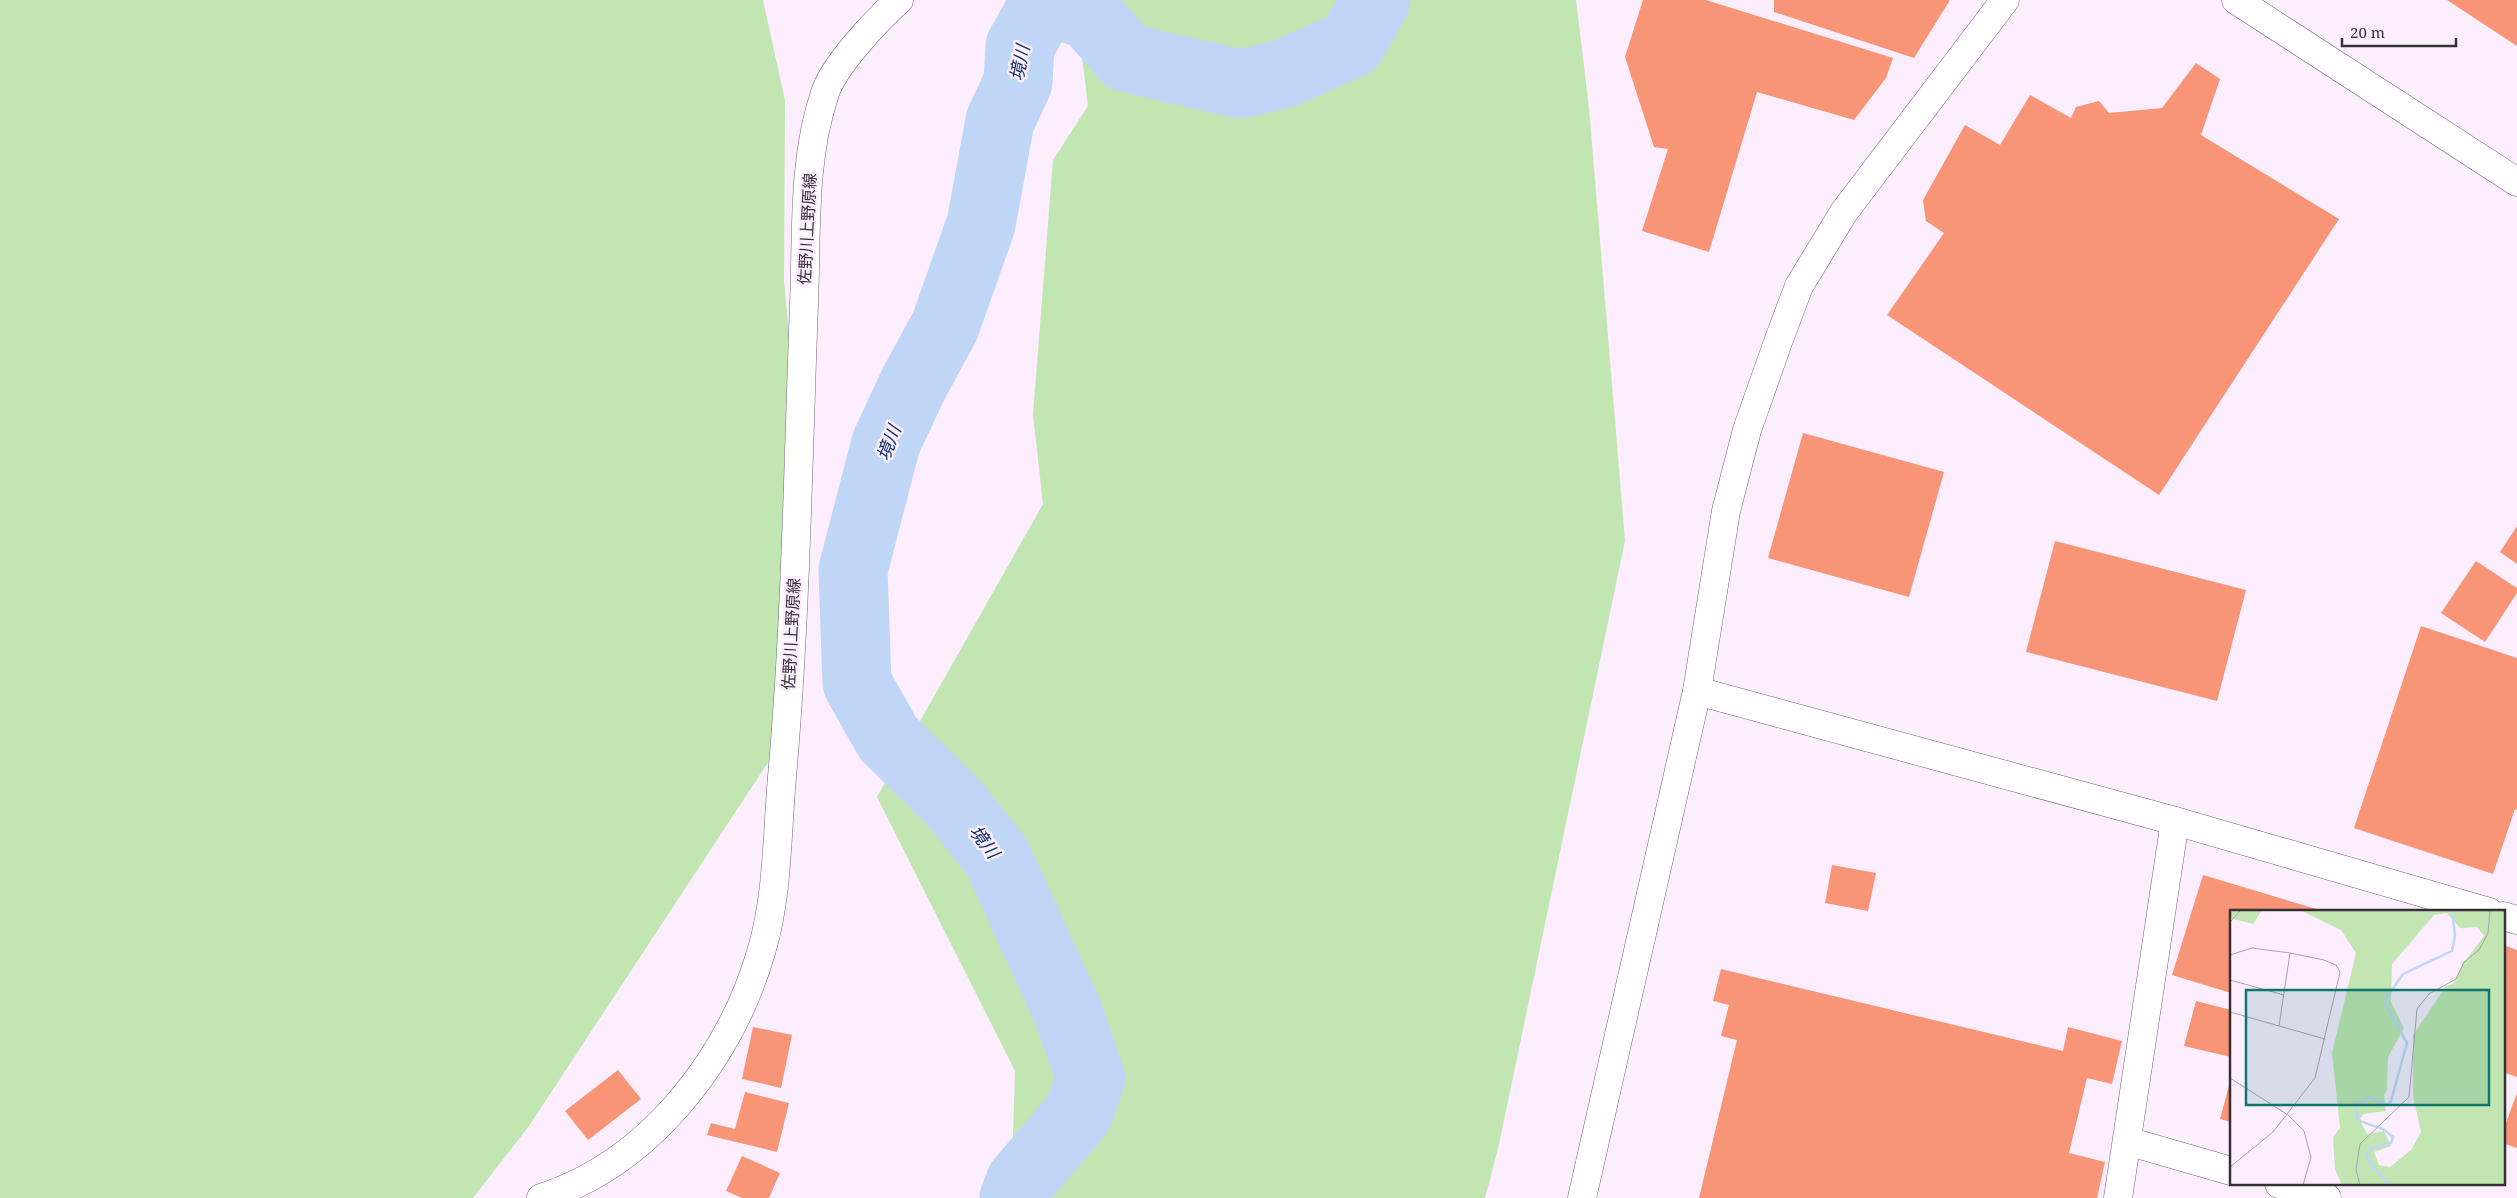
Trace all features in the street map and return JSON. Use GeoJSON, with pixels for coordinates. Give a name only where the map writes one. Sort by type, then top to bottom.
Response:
{"type":"FeatureCollection","features":[{"type":"Feature","properties":{"kind":"street","name":"佐野川上野原線"},"geometry":{"type":"LineString","coordinates":[[541,1198],[588,1178],[622,1157],[662,1123],[696,1084],[724,1037],[744,997],[762,948],[771,900],[787,725],[796,517],[805,209],[813,143],[826,89],[875,22],[899,0]]}},
{"type":"Feature","properties":{"kind":"street"},"geometry":{"type":"LineString","coordinates":[[1582,1198],[1697,692],[1726,511],[1747,430],[1799,286],[1844,212],[2005,0]]}},
{"type":"Feature","properties":{"kind":"street"},"geometry":{"type":"LineString","coordinates":[[2236,0],[2517,182]]}},
{"type":"Feature","properties":{"kind":"street"},"geometry":{"type":"LineString","coordinates":[[1697,692],[2175,821],[2482,910]]}},
{"type":"Feature","properties":{"kind":"street"},"geometry":{"type":"LineString","coordinates":[[2118,1198],[2175,821]]}},
{"type":"Feature","properties":{"kind":"street"},"geometry":{"type":"LineString","coordinates":[[2504,916],[2517,920]]}},
{"type":"Feature","properties":{"kind":"street"},"geometry":{"type":"LineString","coordinates":[[2127,1141],[2230,1170]]}},
{"type":"Feature","properties":{"kind":"street"},"geometry":{"type":"LineString","coordinates":[[2286,1186],[2327,1198]]}},
{"type":"Feature","properties":{"kind":"green space"},"geometry":{"type":"Polygon","coordinates":[[[0,0],[763,0],[785,101],[784,281],[801,458],[790,729],[529,1126],[473,1198],[0,1198],[0,0]]]}},
{"type":"Feature","properties":{"kind":"green space"},"geometry":{"type":"Polygon","coordinates":[[[1075,0],[1576,0],[1589,108],[1625,541],[1498,1149],[1485,1198],[1011,1198],[1015,1071],[877,797],[1043,504],[1033,414],[1053,160],[1088,106],[1075,0]]]}},
{"type":"Feature","properties":{"kind":"building"},"geometry":{"type":"Polygon","coordinates":[[[1643,0],[1706,0],[1893,58],[1886,78],[1854,120],[1757,92],[1709,252],[1642,231],[1668,149],[1654,147],[1625,57],[1643,0]]]}},
{"type":"Feature","properties":{"kind":"building"},"geometry":{"type":"Polygon","coordinates":[[[1774,0],[1950,0],[1914,58],[1774,12],[1774,0]]]}},
{"type":"Feature","properties":{"kind":"building"},"geometry":{"type":"Polygon","coordinates":[[[2447,0],[2517,0],[2517,46],[2447,0]]]}},
{"type":"Feature","properties":{"kind":"building"},"geometry":{"type":"Polygon","coordinates":[[[2196,63],[2220,79],[2201,135],[2339,219],[2159,495],[1887,315],[1944,233],[1926,221],[1923,200],[1965,125],[2000,145],[2030,95],[2071,118],[2076,107],[2099,101],[2109,113],[2162,108],[2196,63]]]}},
{"type":"Feature","properties":{"kind":"building"},"geometry":{"type":"Polygon","coordinates":[[[1803,433],[1944,472],[1909,597],[1768,558],[1803,433]]]}},
{"type":"Feature","properties":{"kind":"building"},"geometry":{"type":"Polygon","coordinates":[[[2517,526],[2517,564],[2500,552],[2517,526]]]}},
{"type":"Feature","properties":{"kind":"building"},"geometry":{"type":"Polygon","coordinates":[[[2055,541],[2246,590],[2217,701],[2026,652],[2055,541]]]}},
{"type":"Feature","properties":{"kind":"building"},"geometry":{"type":"Polygon","coordinates":[[[2476,561],[2517,588],[2517,593],[2485,642],[2441,613],[2476,561]]]}},
{"type":"Feature","properties":{"kind":"building"},"geometry":{"type":"Polygon","coordinates":[[[2421,626],[2517,658],[2517,810],[2515,809],[2493,874],[2354,828],[2421,626]]]}},
{"type":"Feature","properties":{"kind":"building"},"geometry":{"type":"Polygon","coordinates":[[[1832,865],[1876,873],[1868,911],[1825,903],[1832,865]]]}},
{"type":"Feature","properties":{"kind":"building"},"geometry":{"type":"Polygon","coordinates":[[[2203,875],[2320,910],[2230,910],[2230,993],[2172,975],[2203,875]]]}},
{"type":"Feature","properties":{"kind":"building"},"geometry":{"type":"Polygon","coordinates":[[[2504,945],[2517,950],[2517,1077],[2504,1072],[2504,945]]]}},
{"type":"Feature","properties":{"kind":"building"},"geometry":{"type":"Polygon","coordinates":[[[1721,969],[2063,1051],[2068,1027],[2122,1041],[2112,1084],[2087,1078],[2069,1153],[2105,1162],[2097,1198],[1699,1198],[1737,1040],[1721,1036],[1729,1005],[1713,1001],[1721,969]]]}},
{"type":"Feature","properties":{"kind":"building"},"geometry":{"type":"Polygon","coordinates":[[[2196,1001],[2230,1010],[2230,1057],[2184,1046],[2196,1001]]]}},
{"type":"Feature","properties":{"kind":"building"},"geometry":{"type":"Polygon","coordinates":[[[753,1027],[792,1035],[781,1088],[742,1079],[753,1027]]]}},
{"type":"Feature","properties":{"kind":"building"},"geometry":{"type":"Polygon","coordinates":[[[618,1070],[641,1099],[588,1140],[565,1111],[618,1070]]]}},
{"type":"Feature","properties":{"kind":"building"},"geometry":{"type":"Polygon","coordinates":[[[2230,1082],[2230,1122],[2220,1119],[2230,1082]]]}},
{"type":"Feature","properties":{"kind":"building"},"geometry":{"type":"Polygon","coordinates":[[[745,1092],[789,1103],[777,1152],[707,1135],[711,1123],[735,1129],[745,1092]]]}},
{"type":"Feature","properties":{"kind":"building"},"geometry":{"type":"Polygon","coordinates":[[[2517,1093],[2517,1148],[2504,1143],[2504,1128],[2517,1093]]]}},
{"type":"Feature","properties":{"kind":"building"},"geometry":{"type":"Polygon","coordinates":[[[742,1156],[780,1173],[769,1198],[742,1198],[726,1191],[742,1156]]]}},
{"type":"Feature","properties":{"kind":"waterway","name":"境川"},"geometry":{"type":"LineString","coordinates":[[1014,1198],[1020,1182],[1078,1114],[1091,1078],[1069,1015],[997,857],[954,803],[888,738],[857,683],[853,570],[886,443],[913,385],[945,326],[981,224],[1000,121],[1018,82],[1020,46],[1037,16],[1057,4],[1089,15],[1127,58],[1240,84],[1283,74],[1351,44],[1376,0]]}}]}
